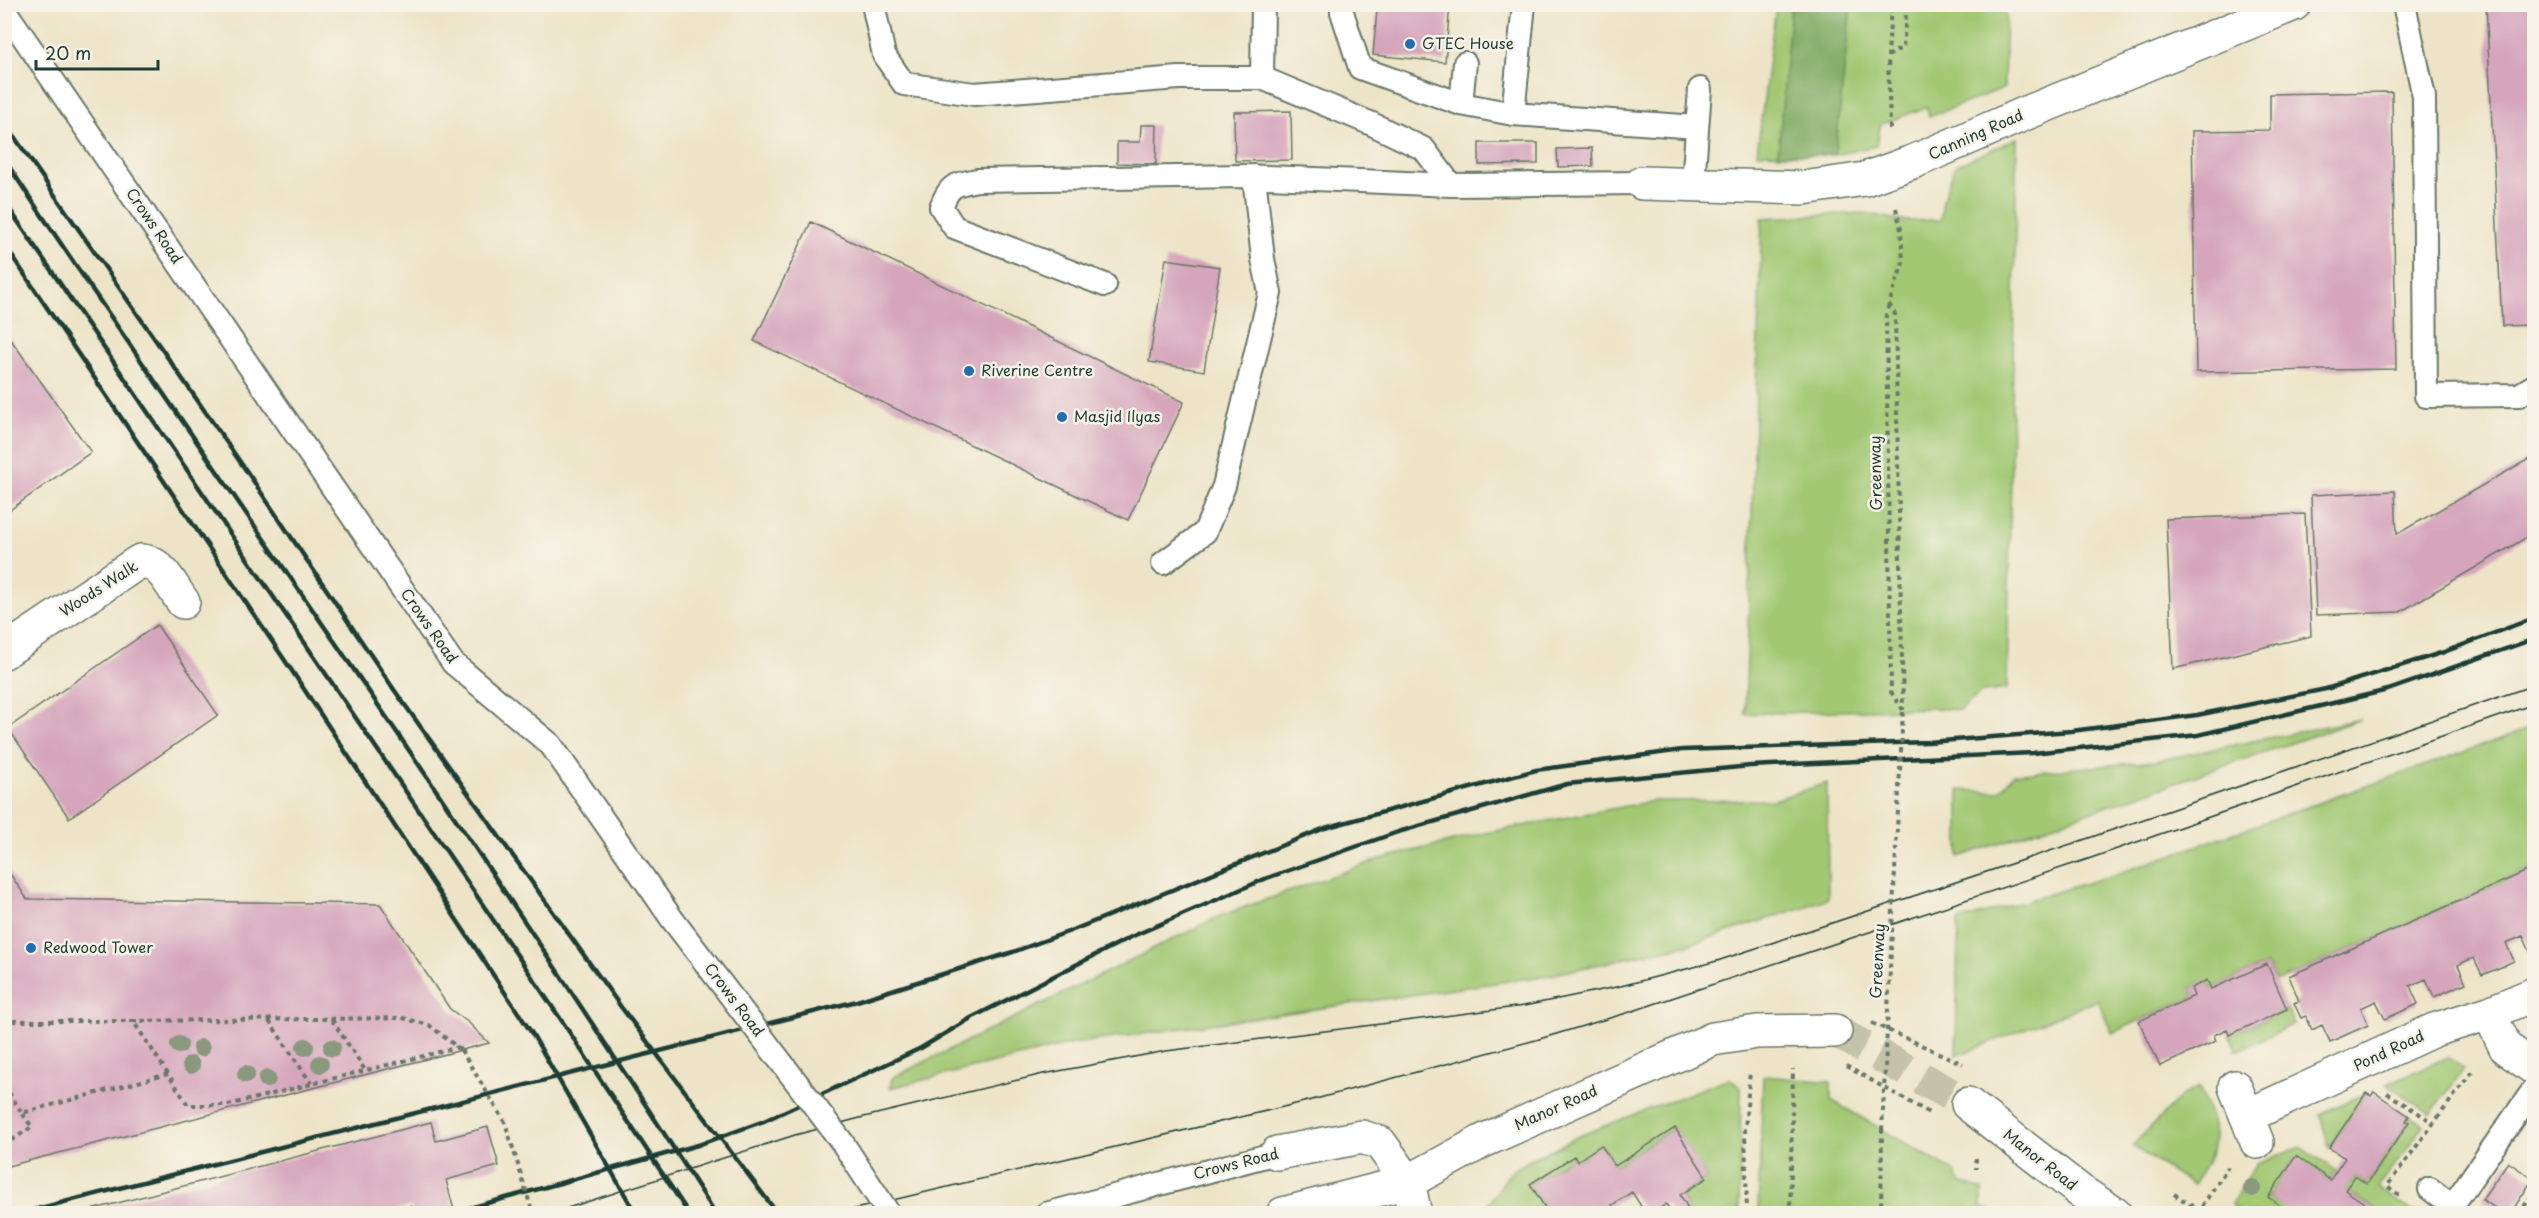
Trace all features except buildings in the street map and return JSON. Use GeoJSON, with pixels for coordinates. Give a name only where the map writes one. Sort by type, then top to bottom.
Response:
{"type":"FeatureCollection","features":[{"type":"Feature","properties":{"kind":"street","name":"Canning Road"},"geometry":{"type":"LineString","coordinates":[[1642,183],[1803,188],[1865,179],[1891,171],[2294,4]]}},
{"type":"Feature","properties":{"kind":"street","name":"Woods Walk"},"geometry":{"type":"LineString","coordinates":[[4,652],[140,561],[149,561],[157,565],[183,602]]}},
{"type":"Feature","properties":{"kind":"street","name":"Pond Road"},"geometry":{"type":"LineString","coordinates":[[2246,1115],[2434,1030],[2489,1013],[2535,994]]}},
{"type":"Feature","properties":{"kind":"street"},"geometry":{"type":"LineString","coordinates":[[2489,1013],[2506,1048],[2535,1068]]}},
{"type":"Feature","properties":{"kind":"street","name":"Manor Road"},"geometry":{"type":"LineString","coordinates":[[1283,1214],[1408,1182],[1483,1141],[1713,1039],[1757,1032],[1837,1047]]}},
{"type":"Feature","properties":{"kind":"street","name":"Manor Road"},"geometry":{"type":"LineString","coordinates":[[1954,1112],[2115,1214]]}},
{"type":"Feature","properties":{"kind":"street","name":"Crows Road"},"geometry":{"type":"LineString","coordinates":[[1292,1150],[1362,1137],[1380,1143],[1408,1182]]}},
{"type":"Feature","properties":{"kind":"street"},"geometry":{"type":"LineString","coordinates":[[1408,1182],[1415,1214]]}},
{"type":"Feature","properties":{"kind":"lane"},"geometry":{"type":"LineString","coordinates":[[873,4],[884,56],[904,84],[974,94],[1179,78],[1262,78],[1372,124],[1424,149],[1451,184]]}},
{"type":"Feature","properties":{"kind":"lane"},"geometry":{"type":"LineString","coordinates":[[1262,78],[1263,4]]}},
{"type":"Feature","properties":{"kind":"lane"},"geometry":{"type":"LineString","coordinates":[[1342,4],[1360,68],[1461,104],[1513,114],[1697,127]]}},
{"type":"Feature","properties":{"kind":"lane"},"geometry":{"type":"LineString","coordinates":[[1513,114],[1524,4]]}},
{"type":"Feature","properties":{"kind":"lane"},"geometry":{"type":"LineString","coordinates":[[2404,4],[2424,97],[2426,396],[2519,395],[2535,386]]}},
{"type":"Feature","properties":{"kind":"lane","name":"Crows Road"},"geometry":{"type":"LineString","coordinates":[[4,9],[453,663],[551,745],[672,919],[842,1142],[889,1214]]}},
{"type":"Feature","properties":{"kind":"lane"},"geometry":{"type":"LineString","coordinates":[[1461,104],[1465,63]]}},
{"type":"Feature","properties":{"kind":"lane"},"geometry":{"type":"LineString","coordinates":[[1693,184],[1700,89]]}},
{"type":"Feature","properties":{"kind":"lane"},"geometry":{"type":"LineString","coordinates":[[1163,563],[1205,532],[1224,486],[1267,304],[1269,293],[1254,176]]}},
{"type":"Feature","properties":{"kind":"lane"},"geometry":{"type":"LineString","coordinates":[[1105,285],[954,227],[941,207],[946,193],[953,185],[977,180],[1254,176],[1451,184],[1642,183]]}},
{"type":"Feature","properties":{"kind":"lane"},"geometry":{"type":"LineString","coordinates":[[2430,1189],[2458,1210],[2508,1144],[2535,1089]]}},
{"type":"Feature","properties":{"kind":"lane","name":"Crows Road"},"geometry":{"type":"LineString","coordinates":[[1046,1214],[1292,1150]]}},
{"type":"Feature","properties":{"kind":"path"},"geometry":{"type":"LineString","coordinates":[[1889,127],[1888,56],[1891,4]]}},
{"type":"Feature","properties":{"kind":"path"},"geometry":{"type":"LineString","coordinates":[[1888,56],[1903,47],[1907,4]]}},
{"type":"Feature","properties":{"kind":"path","name":"Greenway"},"geometry":{"type":"LineString","coordinates":[[1896,212],[1901,230],[1903,263],[1886,314],[1891,692],[1903,710]]}},
{"type":"Feature","properties":{"kind":"path","name":"Greenway"},"geometry":{"type":"LineString","coordinates":[[1881,1214],[1882,1130],[1903,710],[1895,314],[1889,304]]}},
{"type":"Feature","properties":{"kind":"path"},"geometry":{"type":"LineString","coordinates":[[4,1021],[269,1021],[403,1018],[429,1025],[460,1049],[505,1122],[532,1214]]}},
{"type":"Feature","properties":{"kind":"path"},"geometry":{"type":"LineString","coordinates":[[332,1020],[365,1070]]}},
{"type":"Feature","properties":{"kind":"path"},"geometry":{"type":"LineString","coordinates":[[133,1021],[188,1105],[228,1105],[311,1083],[460,1049]]}},
{"type":"Feature","properties":{"kind":"path"},"geometry":{"type":"LineString","coordinates":[[269,1021],[311,1083]]}},
{"type":"Feature","properties":{"kind":"path"},"geometry":{"type":"LineString","coordinates":[[1867,1021],[1964,1064]]}},
{"type":"Feature","properties":{"kind":"path"},"geometry":{"type":"LineString","coordinates":[[1837,1047],[1954,1112]]}},
{"type":"Feature","properties":{"kind":"path"},"geometry":{"type":"LineString","coordinates":[[1747,1214],[1745,1129],[1750,1064]]}},
{"type":"Feature","properties":{"kind":"path"},"geometry":{"type":"LineString","coordinates":[[2381,1090],[2434,1123],[2477,1066]]}},
{"type":"Feature","properties":{"kind":"path"},"geometry":{"type":"LineString","coordinates":[[1790,1214],[1793,1069]]}},
{"type":"Feature","properties":{"kind":"path"},"geometry":{"type":"LineString","coordinates":[[22,1113],[168,1074]]}},
{"type":"Feature","properties":{"kind":"path"},"geometry":{"type":"LineString","coordinates":[[4,1085],[32,1127],[4,1145]]}},
{"type":"Feature","properties":{"kind":"path"},"geometry":{"type":"LineString","coordinates":[[1976,1153],[1976,1169]]}},
{"type":"Feature","properties":{"kind":"path"},"geometry":{"type":"LineString","coordinates":[[2174,1194],[2200,1213],[2228,1169]]}},
{"type":"Feature","properties":{"kind":"path"},"geometry":{"type":"LineString","coordinates":[[2519,1214],[2535,1192]]}},
{"type":"Feature","properties":{"kind":"green space"},"geometry":{"type":"Polygon","coordinates":[[[1776,5],[2006,5],[2004,88],[1929,117],[1927,107],[1881,124],[1876,146],[1835,155],[1757,153],[1776,5]]]}},
{"type":"Feature","properties":{"kind":"green space"},"geometry":{"type":"Polygon","coordinates":[[[1791,5],[1851,5],[1835,155],[1778,154],[1791,5]]]}},
{"type":"Feature","properties":{"kind":"green space"},"geometry":{"type":"Polygon","coordinates":[[[2017,138],[2007,689],[1982,692],[1960,710],[1933,708],[1745,714],[1762,218],[1865,213],[1904,221],[1941,220],[1942,202],[1955,166],[2017,138]]]}},
{"type":"Feature","properties":{"kind":"green space"},"geometry":{"type":"Polygon","coordinates":[[[2361,719],[1959,857],[1959,790],[1999,792],[2014,774],[2155,761],[2361,719]]]}},
{"type":"Feature","properties":{"kind":"green space"},"geometry":{"type":"Polygon","coordinates":[[[2534,727],[2534,868],[2276,982],[2267,964],[2211,989],[2207,981],[2191,988],[2194,996],[2112,1033],[2098,1000],[1956,1056],[1958,921],[2117,874],[2534,727]]]}},
{"type":"Feature","properties":{"kind":"green space"},"geometry":{"type":"Polygon","coordinates":[[[1827,783],[1828,899],[1691,944],[1550,975],[1072,1044],[890,1088],[892,1078],[1220,916],[1380,859],[1490,832],[1653,801],[1773,800],[1827,783]]]}},
{"type":"Feature","properties":{"kind":"green space"},"geometry":{"type":"Polygon","coordinates":[[[2287,1009],[2294,1024],[2237,1051],[2229,1035],[2287,1009]]]}},
{"type":"Feature","properties":{"kind":"green space"},"geometry":{"type":"Polygon","coordinates":[[[2448,1057],[2464,1069],[2431,1114],[2387,1084],[2448,1057]]]}},
{"type":"Feature","properties":{"kind":"green space"},"geometry":{"type":"Polygon","coordinates":[[[1763,1076],[1831,1082],[1831,1100],[1955,1172],[1960,1182],[1982,1190],[1982,1207],[1994,1213],[1758,1213],[1763,1076]]]}},
{"type":"Feature","properties":{"kind":"green space"},"geometry":{"type":"Polygon","coordinates":[[[1729,1078],[1741,1088],[1739,1213],[1679,1213],[1688,1207],[1680,1196],[1707,1178],[1674,1128],[1615,1166],[1601,1145],[1577,1161],[1573,1156],[1530,1184],[1549,1213],[1481,1214],[1511,1171],[1532,1159],[1581,1135],[1729,1078]]]}},
{"type":"Feature","properties":{"kind":"green space"},"geometry":{"type":"Polygon","coordinates":[[[2199,1087],[2210,1115],[2214,1137],[2209,1158],[2193,1185],[2132,1146],[2182,1095],[2199,1087]]]}},
{"type":"Feature","properties":{"kind":"green space"},"geometry":{"type":"Polygon","coordinates":[[[2366,1093],[2329,1148],[2320,1114],[2366,1093]]]}},
{"type":"Feature","properties":{"kind":"green space"},"geometry":{"type":"Polygon","coordinates":[[[2409,1116],[2424,1125],[2378,1188],[2415,1213],[2380,1213],[2345,1190],[2355,1176],[2367,1184],[2409,1123],[2406,1121],[2409,1116]]]}},
{"type":"Feature","properties":{"kind":"green space"},"geometry":{"type":"Polygon","coordinates":[[[2300,1147],[2336,1171],[2330,1180],[2295,1157],[2268,1197],[2292,1213],[2243,1213],[2231,1205],[2256,1164],[2300,1147]]]}},
{"type":"Feature","properties":{"kind":"tunnel"},"geometry":{"type":"LineString","coordinates":[[1835,1031],[1968,1104]]}},
{"type":"Feature","properties":{"kind":"tram line"},"geometry":{"type":"LineString","coordinates":[[549,1214],[795,1135],[1043,1074],[1166,1051],[1524,1006],[1621,986],[1717,961],[2086,839],[2534,685]]}},
{"type":"Feature","properties":{"kind":"tram line"},"geometry":{"type":"LineString","coordinates":[[834,1214],[1312,1100],[1536,1040],[1630,1012],[2091,858],[2534,704]]}},
{"type":"Feature","properties":{"kind":"railway"},"geometry":{"type":"LineString","coordinates":[[4,122],[252,479],[395,691],[621,1007],[778,1214]]}},
{"type":"Feature","properties":{"kind":"railway"},"geometry":{"type":"LineString","coordinates":[[4,159],[471,841],[716,1214]]}},
{"type":"Feature","properties":{"kind":"railway"},"geometry":{"type":"LineString","coordinates":[[4,201],[564,1024],[689,1214]]}},
{"type":"Feature","properties":{"kind":"railway"},"geometry":{"type":"LineString","coordinates":[[4,244],[292,671],[533,1035],[636,1214]]}},
{"type":"Feature","properties":{"kind":"railway"},"geometry":{"type":"LineString","coordinates":[[17,1214],[857,1001],[1013,952],[1073,930],[1325,828],[1536,770],[1682,750],[1928,742],[2071,731],[2197,715],[2326,689],[2444,652],[2534,618]]}},
{"type":"Feature","properties":{"kind":"railway"},"geometry":{"type":"LineString","coordinates":[[448,1214],[698,1145],[764,1121],[921,1048],[971,1018],[1133,936],[1267,878],[1398,832],[1567,784],[1750,766],[2033,753],[2198,735],[2388,690],[2534,639]]}},
{"type":"Feature","properties":{"kind":"place","name":"GTEC House"},"geometry":{"type":"Point","coordinates":[1410,44]}},
{"type":"Feature","properties":{"kind":"place","name":"Riverine Centre"},"geometry":{"type":"Point","coordinates":[969,371]}},
{"type":"Feature","properties":{"kind":"place","name":"Masjid Ilyas"},"geometry":{"type":"Point","coordinates":[1062,417]}},
{"type":"Feature","properties":{"kind":"place","name":"Redwood Tower"},"geometry":{"type":"Point","coordinates":[31,948]}}]}
